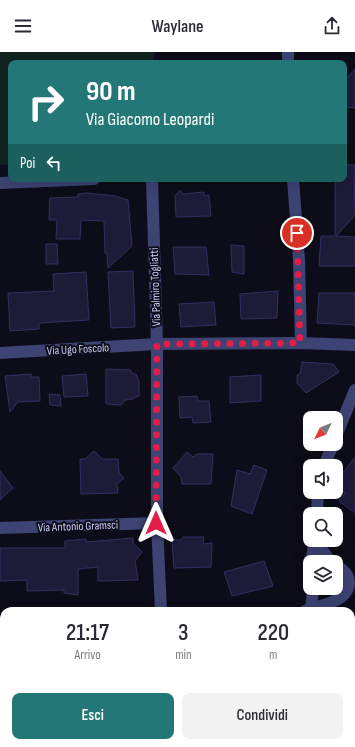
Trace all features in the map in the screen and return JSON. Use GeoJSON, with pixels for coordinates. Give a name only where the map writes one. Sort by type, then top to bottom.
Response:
{"type":"FeatureCollection","features":[{"type":"Feature","properties":{"kind":"street"},"geometry":{"type":"LineString","coordinates":[[0,183],[24,182]]}},
{"type":"Feature","properties":{"kind":"street","name":"Via Palmiro Togliatti"},"geometry":{"type":"LineString","coordinates":[[152,182],[157,344],[156,523],[161,607]]}},
{"type":"Feature","properties":{"kind":"street"},"geometry":{"type":"LineString","coordinates":[[294,182],[299,260],[300,343]]}},
{"type":"Feature","properties":{"kind":"street","name":"Via Ugo Foscolo"},"geometry":{"type":"LineString","coordinates":[[0,353],[157,344],[300,343],[355,345]]}},
{"type":"Feature","properties":{"kind":"street"},"geometry":{"type":"LineString","coordinates":[[343,419],[355,390]]}},
{"type":"Feature","properties":{"kind":"street","name":"Via Antonio Gramsci"},"geometry":{"type":"LineString","coordinates":[[0,528],[156,523]]}},
{"type":"Feature","properties":{"kind":"street"},"geometry":{"type":"LineString","coordinates":[[343,567],[355,566]]}},
{"type":"Feature","properties":{"kind":"street"},"geometry":{"type":"LineString","coordinates":[[321,607],[342,598],[351,584],[343,571]]}},
{"type":"Feature","properties":{"kind":"street"},"geometry":{"type":"LineString","coordinates":[[314,595],[316,607]]}},
{"type":"Feature","properties":{"kind":"street"},"geometry":{"type":"LineString","coordinates":[[317,607],[321,599],[318,595]]}},
{"type":"Feature","properties":{"kind":"green space"},"geometry":{"type":"Polygon","coordinates":[[[0,52],[154,52],[154,60],[8,60],[8,165],[0,165],[0,52]]]}},
{"type":"Feature","properties":{"kind":"building"},"geometry":{"type":"Polygon","coordinates":[[[355,69],[355,108],[347,107],[348,77],[355,69]]]}},
{"type":"Feature","properties":{"kind":"building"},"geometry":{"type":"Polygon","coordinates":[[[347,165],[355,165],[354,216],[336,236],[355,237],[355,266],[319,266],[321,236],[335,236],[335,182],[347,182],[347,165]]]}},
{"type":"Feature","properties":{"kind":"building"},"geometry":{"type":"Polygon","coordinates":[[[180,190],[183,194],[204,192],[204,196],[209,195],[211,216],[176,217],[175,196],[180,190]]]}},
{"type":"Feature","properties":{"kind":"building"},"geometry":{"type":"Polygon","coordinates":[[[87,193],[116,196],[128,200],[132,246],[108,268],[107,253],[105,253],[104,221],[81,220],[80,239],[56,239],[57,220],[49,220],[50,198],[78,197],[78,194],[87,193]]]}},
{"type":"Feature","properties":{"kind":"building"},"geometry":{"type":"Polygon","coordinates":[[[46,244],[57,244],[58,264],[46,264],[46,244]]]}},
{"type":"Feature","properties":{"kind":"building"},"geometry":{"type":"Polygon","coordinates":[[[231,245],[244,246],[244,274],[232,272],[231,245]]]}},
{"type":"Feature","properties":{"kind":"building"},"geometry":{"type":"Polygon","coordinates":[[[173,247],[206,247],[209,275],[175,274],[173,247]]]}},
{"type":"Feature","properties":{"kind":"building"},"geometry":{"type":"Polygon","coordinates":[[[133,271],[135,327],[111,328],[108,272],[133,271]]]}},
{"type":"Feature","properties":{"kind":"building"},"geometry":{"type":"Polygon","coordinates":[[[86,272],[89,320],[39,323],[39,329],[10,331],[8,293],[54,291],[53,274],[86,272]]]}},
{"type":"Feature","properties":{"kind":"building"},"geometry":{"type":"Polygon","coordinates":[[[278,291],[277,318],[241,319],[240,294],[278,291]]]}},
{"type":"Feature","properties":{"kind":"building"},"geometry":{"type":"Polygon","coordinates":[[[319,293],[355,293],[355,325],[317,323],[319,293]]]}},
{"type":"Feature","properties":{"kind":"building"},"geometry":{"type":"Polygon","coordinates":[[[214,302],[216,325],[181,327],[179,304],[214,302]]]}},
{"type":"Feature","properties":{"kind":"building"},"geometry":{"type":"Polygon","coordinates":[[[302,362],[333,364],[339,372],[306,393],[297,383],[297,375],[300,374],[302,362]]]}},
{"type":"Feature","properties":{"kind":"building"},"geometry":{"type":"Polygon","coordinates":[[[106,369],[131,370],[131,373],[136,374],[139,381],[139,396],[133,399],[125,400],[121,405],[106,404],[106,369]]]}},
{"type":"Feature","properties":{"kind":"building"},"geometry":{"type":"Polygon","coordinates":[[[31,374],[31,377],[39,377],[40,401],[18,402],[10,412],[5,376],[31,374]]]}},
{"type":"Feature","properties":{"kind":"building"},"geometry":{"type":"Polygon","coordinates":[[[86,374],[88,396],[64,397],[62,376],[86,374]]]}},
{"type":"Feature","properties":{"kind":"building"},"geometry":{"type":"Polygon","coordinates":[[[261,375],[261,401],[230,403],[230,377],[261,375]]]}},
{"type":"Feature","properties":{"kind":"building"},"geometry":{"type":"Polygon","coordinates":[[[49,394],[60,395],[61,406],[50,405],[49,394]]]}},
{"type":"Feature","properties":{"kind":"building"},"geometry":{"type":"Polygon","coordinates":[[[197,396],[198,401],[209,401],[211,422],[193,423],[192,417],[180,418],[179,397],[197,396]]]}},
{"type":"Feature","properties":{"kind":"building"},"geometry":{"type":"Polygon","coordinates":[[[94,451],[102,459],[118,459],[119,473],[124,478],[117,484],[118,493],[81,494],[80,459],[85,459],[94,451]]]}},
{"type":"Feature","properties":{"kind":"building"},"geometry":{"type":"Polygon","coordinates":[[[187,452],[193,457],[197,454],[213,454],[211,484],[182,484],[181,477],[173,468],[187,452]]]}},
{"type":"Feature","properties":{"kind":"building"},"geometry":{"type":"Polygon","coordinates":[[[355,457],[355,513],[339,501],[343,499],[345,493],[343,492],[343,473],[355,457]]]}},
{"type":"Feature","properties":{"kind":"building"},"geometry":{"type":"Polygon","coordinates":[[[254,465],[267,470],[252,514],[231,506],[237,470],[250,474],[254,465]]]}},
{"type":"Feature","properties":{"kind":"building"},"geometry":{"type":"Polygon","coordinates":[[[0,471],[13,488],[0,500],[0,471]]]}},
{"type":"Feature","properties":{"kind":"building"},"geometry":{"type":"Polygon","coordinates":[[[183,537],[204,537],[203,544],[212,543],[211,567],[174,568],[172,540],[181,540],[183,537]]]}},
{"type":"Feature","properties":{"kind":"building"},"geometry":{"type":"Polygon","coordinates":[[[133,538],[133,543],[142,552],[135,561],[138,580],[98,581],[98,567],[78,569],[78,595],[64,593],[64,590],[27,591],[27,580],[0,581],[0,548],[65,548],[65,541],[86,539],[86,542],[133,538]]]}},
{"type":"Feature","properties":{"kind":"building"},"geometry":{"type":"Polygon","coordinates":[[[264,561],[273,586],[232,596],[224,572],[264,561]]]}},
{"type":"Feature","properties":{"kind":"route"},"geometry":{"type":"LineString","coordinates":[[156,523],[157,344],[300,343],[299,260],[297,233]]}}]}
